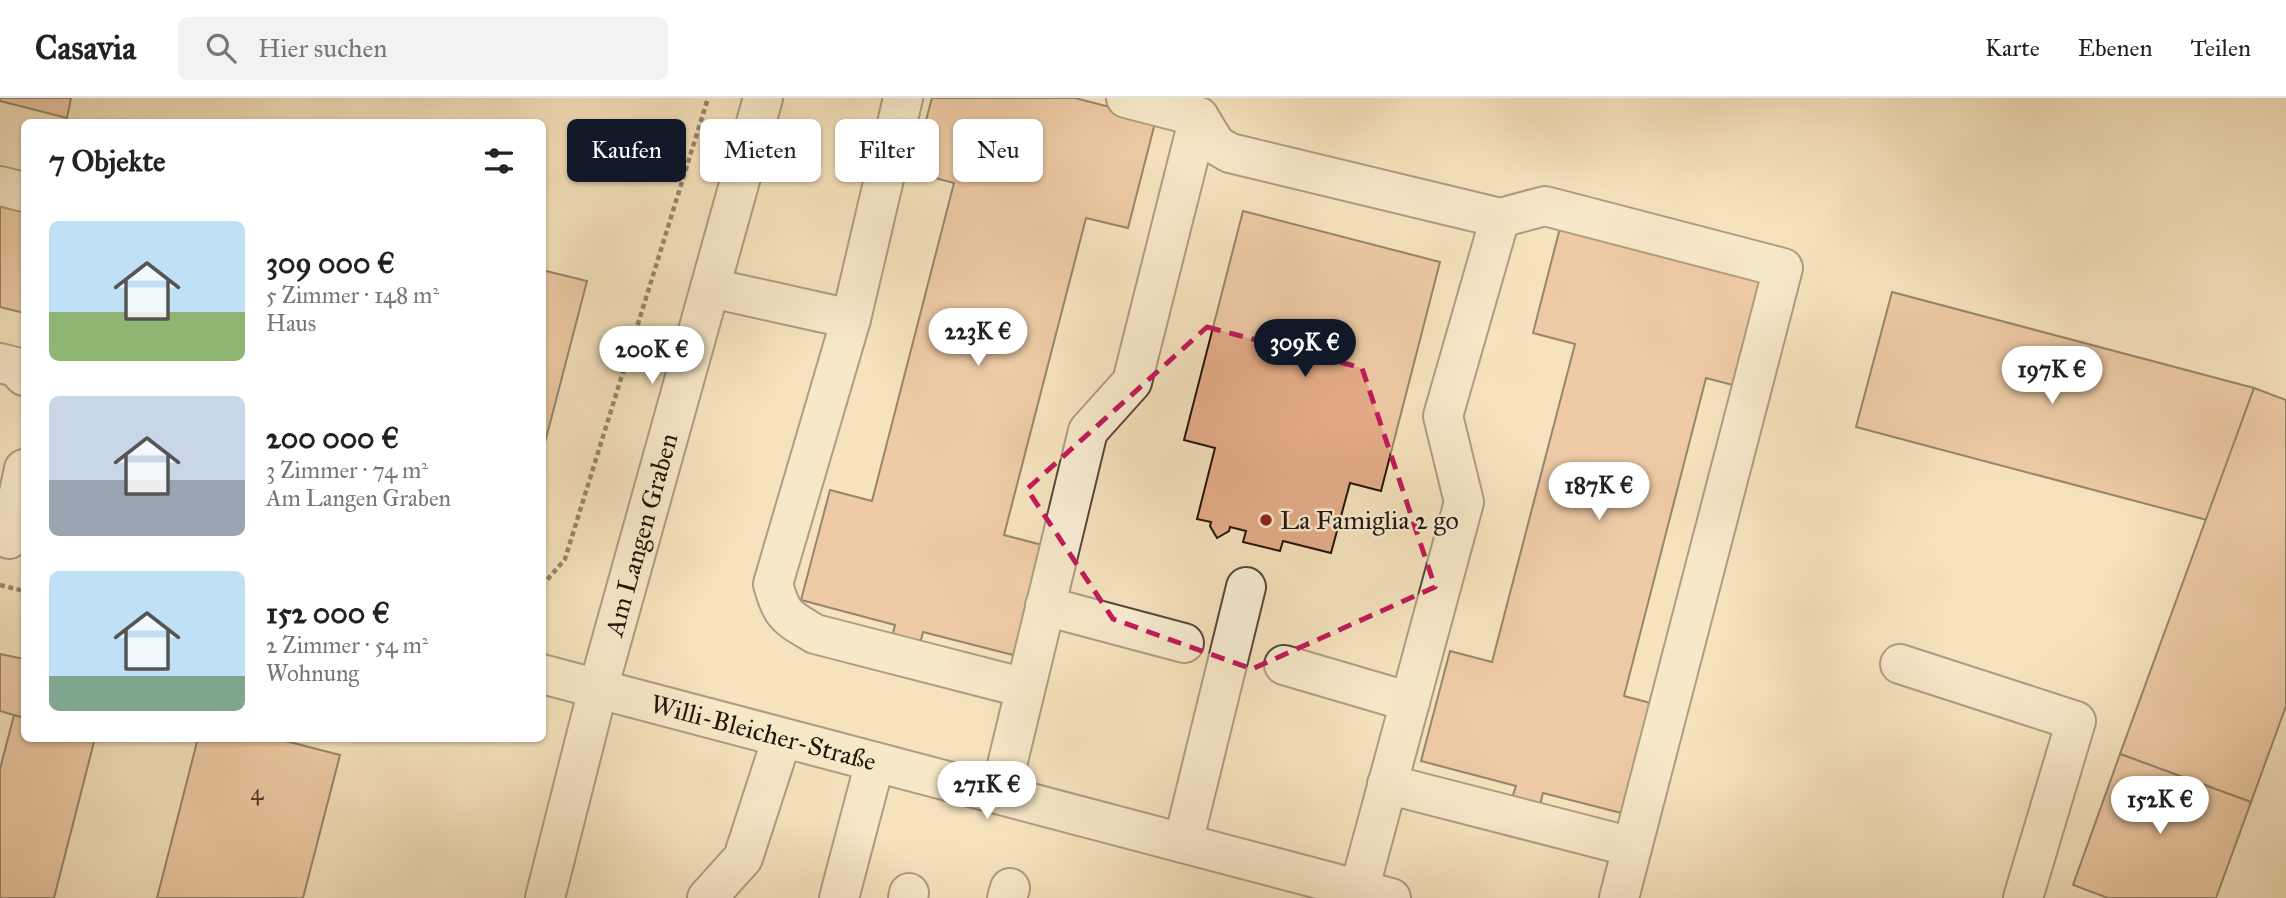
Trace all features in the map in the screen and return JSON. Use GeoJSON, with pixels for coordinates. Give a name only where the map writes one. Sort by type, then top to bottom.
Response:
{"type":"FeatureCollection","features":[{"type":"Feature","properties":{"kind":"street","name":"Am Langen Graben"},"geometry":{"type":"LineString","coordinates":[[545,898],[598,689],[762,98]]}},
{"type":"Feature","properties":{"kind":"street"},"geometry":{"type":"LineString","coordinates":[[903,98],[851,319],[773,584],[779,606],[792,620],[815,634],[1025,688]]}},
{"type":"Feature","properties":{"kind":"street"},"geometry":{"type":"LineString","coordinates":[[1126,98],[1199,117],[1216,145],[1230,153],[1500,218],[1545,205],[1783,268],[1619,898]]}},
{"type":"Feature","properties":{"kind":"street"},"geometry":{"type":"LineString","coordinates":[[1000,794],[1088,431],[1132,382],[1199,117]]}},
{"type":"Feature","properties":{"kind":"street"},"geometry":{"type":"LineString","coordinates":[[0,186],[21,191]]}},
{"type":"Feature","properties":{"kind":"street"},"geometry":{"type":"LineString","coordinates":[[1375,894],[1387,784],[1464,502],[1443,416],[1500,218]]}},
{"type":"Feature","properties":{"kind":"street"},"geometry":{"type":"LineString","coordinates":[[711,288],[851,319]]}},
{"type":"Feature","properties":{"kind":"street"},"geometry":{"type":"LineString","coordinates":[[0,363],[16,367],[21,373]]}},
{"type":"Feature","properties":{"kind":"street"},"geometry":{"type":"LineString","coordinates":[[11,540],[21,485]]}},
{"type":"Feature","properties":{"kind":"street"},"geometry":{"type":"LineString","coordinates":[[1183,843],[1246,587]]}},
{"type":"Feature","properties":{"kind":"street"},"geometry":{"type":"LineString","coordinates":[[1045,606],[1184,643]]}},
{"type":"Feature","properties":{"kind":"street"},"geometry":{"type":"LineString","coordinates":[[1900,664],[2076,721],[2023,898]]}},
{"type":"Feature","properties":{"kind":"street"},"geometry":{"type":"LineString","coordinates":[[1284,665],[1410,702]]}},
{"type":"Feature","properties":{"kind":"street","name":"Willi-Bleicher-Straße"},"geometry":{"type":"LineString","coordinates":[[546,675],[1375,894]]}},
{"type":"Feature","properties":{"kind":"street"},"geometry":{"type":"LineString","coordinates":[[707,898],[743,859],[782,738]]}},
{"type":"Feature","properties":{"kind":"street"},"geometry":{"type":"LineString","coordinates":[[839,898],[875,762]]}},
{"type":"Feature","properties":{"kind":"street"},"geometry":{"type":"LineString","coordinates":[[1387,784],[1632,847]]}},
{"type":"Feature","properties":{"kind":"path"},"geometry":{"type":"LineString","coordinates":[[546,581],[565,559],[708,98]]}},
{"type":"Feature","properties":{"kind":"path"},"geometry":{"type":"LineString","coordinates":[[0,585],[21,590]]}},
{"type":"Feature","properties":{"kind":"highlighted area"},"geometry":{"type":"Polygon","coordinates":[[[1207,327],[1362,368],[1435,587],[1252,669],[1113,619],[1027,489],[1207,327]]]}},
{"type":"Feature","properties":{"kind":"building"},"geometry":{"type":"Polygon","coordinates":[[[0,98],[71,98],[67,118],[0,101],[0,98]]]}},
{"type":"Feature","properties":{"kind":"building"},"geometry":{"type":"Polygon","coordinates":[[[932,98],[1075,98],[1156,119],[1128,228],[1086,218],[1004,535],[1046,546],[1017,656],[923,632],[920,644],[892,637],[895,625],[801,600],[830,490],[872,501],[954,183],[939,179],[939,119],[926,119],[932,98]]]}},
{"type":"Feature","properties":{"kind":"building"},"geometry":{"type":"Polygon","coordinates":[[[0,198],[21,203],[21,312],[0,307],[0,198]]]}},
{"type":"Feature","properties":{"kind":"building"},"geometry":{"type":"Polygon","coordinates":[[[1243,211],[1440,262],[1381,491],[1350,483],[1331,553],[1283,541],[1280,551],[1243,542],[1246,531],[1230,527],[1229,531],[1217,538],[1210,526],[1211,522],[1197,519],[1215,448],[1184,440],[1243,211]]]}},
{"type":"Feature","properties":{"kind":"building"},"geometry":{"type":"Polygon","coordinates":[[[1561,224],[1777,280],[1748,389],[1706,378],[1624,696],[1666,707],[1637,817],[1543,793],[1540,805],[1512,798],[1516,786],[1421,761],[1450,651],[1492,662],[1575,344],[1533,333],[1561,224]]]}},
{"type":"Feature","properties":{"kind":"building"},"geometry":{"type":"Polygon","coordinates":[[[546,271],[587,281],[546,439],[546,271]]]}},
{"type":"Feature","properties":{"kind":"building"},"geometry":{"type":"Polygon","coordinates":[[[1892,292],[2254,388],[2207,520],[1856,427],[1892,292]]]}},
{"type":"Feature","properties":{"kind":"building"},"geometry":{"type":"Polygon","coordinates":[[[2254,388],[2286,400],[2286,706],[2251,802],[2120,754],[2254,388]]]}},
{"type":"Feature","properties":{"kind":"building"},"geometry":{"type":"Polygon","coordinates":[[[0,654],[21,658],[21,717],[0,711],[0,654]]]}},
{"type":"Feature","properties":{"kind":"building"},"geometry":{"type":"Polygon","coordinates":[[[14,715],[21,717],[21,742],[94,742],[54,898],[0,898],[0,769],[14,715]]]}},
{"type":"Feature","properties":{"kind":"building"},"geometry":{"type":"Polygon","coordinates":[[[197,742],[290,742],[340,755],[303,898],[157,898],[197,742]]]}},
{"type":"Feature","properties":{"kind":"building"},"geometry":{"type":"Polygon","coordinates":[[[2120,754],[2251,802],[2216,898],[2108,898],[2073,885],[2120,754]]]}},
{"type":"Feature","properties":{"kind":"place","name":"La Famiglia 2 go"},"geometry":{"type":"Point","coordinates":[1266,520]}}]}
